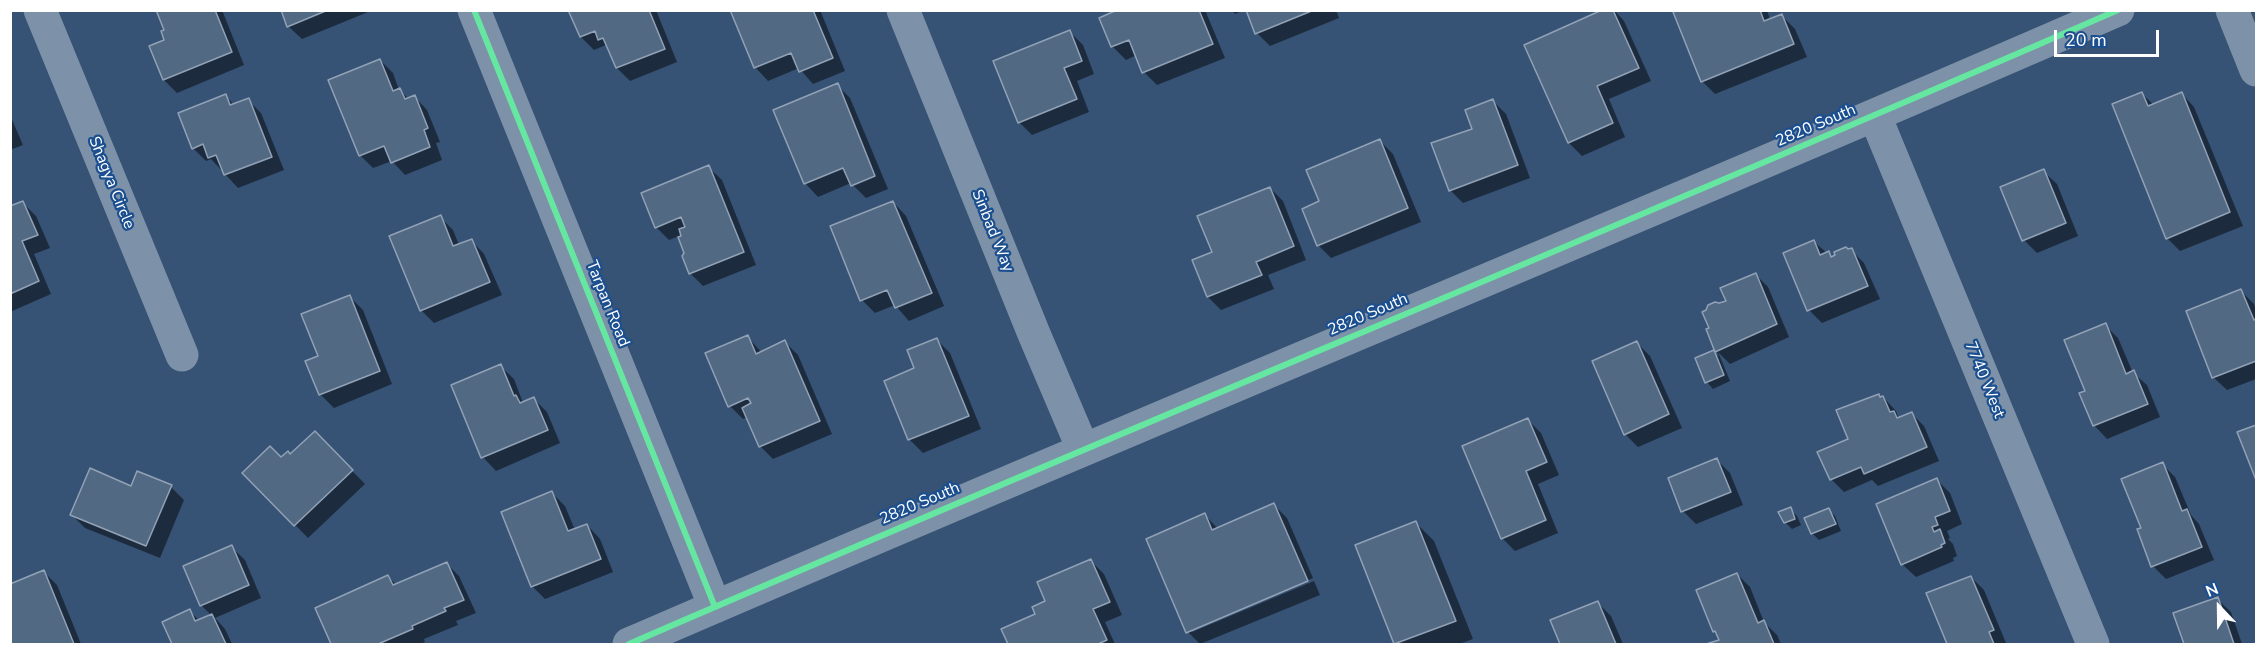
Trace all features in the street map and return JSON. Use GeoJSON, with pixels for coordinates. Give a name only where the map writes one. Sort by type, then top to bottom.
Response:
{"type":"FeatureCollection","features":[{"type":"Feature","properties":{"kind":"street","name":"Shagya Circle"},"geometry":{"type":"LineString","coordinates":[[40,10],[182,355]]}},
{"type":"Feature","properties":{"kind":"street","name":"Tarpan Road"},"geometry":{"type":"LineString","coordinates":[[474,10],[715,607]]}},
{"type":"Feature","properties":{"kind":"street","name":"2820 South"},"geometry":{"type":"LineString","coordinates":[[629,645],[1083,449],[1875,116],[2118,10]]}},
{"type":"Feature","properties":{"kind":"street"},"geometry":{"type":"LineString","coordinates":[[2232,10],[2256,70]]}},
{"type":"Feature","properties":{"kind":"street","name":"Sinbad Way"},"geometry":{"type":"LineString","coordinates":[[904,11],[1034,334],[1083,449]]}},
{"type":"Feature","properties":{"kind":"street","name":"7740 West"},"geometry":{"type":"LineString","coordinates":[[1875,116],[2093,645]]}},
{"type":"Feature","properties":{"kind":"building"},"geometry":{"type":"Polygon","coordinates":[[[156,10],[215,10],[232,52],[163,80],[149,46],[164,40],[161,31],[164,30],[156,10]]]}},
{"type":"Feature","properties":{"kind":"building"},"geometry":{"type":"Polygon","coordinates":[[[281,10],[328,10],[287,27],[281,10]]]}},
{"type":"Feature","properties":{"kind":"building"},"geometry":{"type":"Polygon","coordinates":[[[568,10],[649,10],[665,49],[616,68],[603,38],[598,40],[595,31],[580,37],[568,10]]]}},
{"type":"Feature","properties":{"kind":"building"},"geometry":{"type":"Polygon","coordinates":[[[730,10],[813,10],[833,58],[799,72],[791,53],[754,68],[730,10]]]}},
{"type":"Feature","properties":{"kind":"building"},"geometry":{"type":"Polygon","coordinates":[[[1117,10],[1199,10],[1213,44],[1142,73],[1129,40],[1111,47],[1099,18],[1117,10]]]}},
{"type":"Feature","properties":{"kind":"building"},"geometry":{"type":"Polygon","coordinates":[[[1246,10],[1314,10],[1255,34],[1246,10]]]}},
{"type":"Feature","properties":{"kind":"building"},"geometry":{"type":"Polygon","coordinates":[[[1602,10],[1613,10],[1639,68],[1597,86],[1613,123],[1568,143],[1524,45],[1602,10]]]}},
{"type":"Feature","properties":{"kind":"building"},"geometry":{"type":"Polygon","coordinates":[[[1677,10],[1760,10],[1764,21],[1782,14],[1794,44],[1701,82],[1673,12],[1677,10]]]}},
{"type":"Feature","properties":{"kind":"building"},"geometry":{"type":"Polygon","coordinates":[[[1070,30],[1082,61],[1064,68],[1077,99],[1018,123],[993,61],[1070,30]]]}},
{"type":"Feature","properties":{"kind":"building"},"geometry":{"type":"Polygon","coordinates":[[[380,59],[393,91],[400,88],[405,99],[415,95],[428,128],[424,130],[430,147],[391,163],[384,146],[359,156],[328,80],[380,59]]]}},
{"type":"Feature","properties":{"kind":"building"},"geometry":{"type":"Polygon","coordinates":[[[838,83],[875,176],[851,186],[843,168],[804,184],[773,110],[838,83]]]}},
{"type":"Feature","properties":{"kind":"building"},"geometry":{"type":"Polygon","coordinates":[[[2142,92],[2148,106],[2182,92],[2230,212],[2166,239],[2112,104],[2142,92]]]}},
{"type":"Feature","properties":{"kind":"building"},"geometry":{"type":"Polygon","coordinates":[[[226,94],[230,105],[249,98],[272,157],[224,175],[216,155],[208,158],[203,144],[192,149],[178,113],[226,94]]]}},
{"type":"Feature","properties":{"kind":"building"},"geometry":{"type":"Polygon","coordinates":[[[1493,99],[1518,165],[1449,191],[1431,143],[1472,129],[1465,110],[1493,99]]]}},
{"type":"Feature","properties":{"kind":"building"},"geometry":{"type":"Polygon","coordinates":[[[1380,139],[1408,208],[1317,246],[1302,209],[1319,201],[1306,170],[1380,139]]]}},
{"type":"Feature","properties":{"kind":"building"},"geometry":{"type":"Polygon","coordinates":[[[709,165],[744,252],[689,274],[678,237],[681,236],[679,229],[685,227],[681,217],[655,228],[641,193],[709,165]]]}},
{"type":"Feature","properties":{"kind":"building"},"geometry":{"type":"Polygon","coordinates":[[[2044,169],[2066,223],[2022,241],[2000,187],[2044,169]]]}},
{"type":"Feature","properties":{"kind":"building"},"geometry":{"type":"Polygon","coordinates":[[[1270,187],[1294,246],[1256,262],[1262,275],[1207,297],[1192,260],[1212,252],[1197,216],[1270,187]]]}},
{"type":"Feature","properties":{"kind":"building"},"geometry":{"type":"Polygon","coordinates":[[[23,201],[38,235],[22,241],[39,281],[10,294],[10,206],[23,201]]]}},
{"type":"Feature","properties":{"kind":"building"},"geometry":{"type":"Polygon","coordinates":[[[893,201],[932,293],[895,308],[887,290],[860,301],[830,226],[893,201]]]}},
{"type":"Feature","properties":{"kind":"building"},"geometry":{"type":"Polygon","coordinates":[[[441,215],[453,246],[472,239],[490,282],[420,311],[389,236],[441,215]]]}},
{"type":"Feature","properties":{"kind":"building"},"geometry":{"type":"Polygon","coordinates":[[[1814,240],[1820,255],[1829,251],[1831,257],[1835,255],[1834,252],[1846,247],[1852,248],[1868,286],[1807,311],[1783,253],[1814,240]]]}},
{"type":"Feature","properties":{"kind":"building"},"geometry":{"type":"Polygon","coordinates":[[[1756,273],[1777,324],[1715,352],[1702,312],[1708,305],[1726,301],[1720,288],[1756,273]]]}},
{"type":"Feature","properties":{"kind":"building"},"geometry":{"type":"Polygon","coordinates":[[[2241,289],[2254,320],[2256,319],[2256,361],[2212,378],[2186,311],[2241,289]]]}},
{"type":"Feature","properties":{"kind":"building"},"geometry":{"type":"Polygon","coordinates":[[[350,295],[380,371],[319,395],[305,361],[318,356],[301,314],[350,295]]]}},
{"type":"Feature","properties":{"kind":"building"},"geometry":{"type":"Polygon","coordinates":[[[2106,323],[2126,374],[2134,370],[2148,404],[2093,426],[2079,393],[2085,391],[2064,340],[2106,323]]]}},
{"type":"Feature","properties":{"kind":"building"},"geometry":{"type":"Polygon","coordinates":[[[748,335],[756,354],[785,340],[820,421],[759,447],[742,408],[751,403],[748,398],[728,407],[705,353],[748,335]]]}},
{"type":"Feature","properties":{"kind":"building"},"geometry":{"type":"Polygon","coordinates":[[[937,338],[969,416],[908,440],[884,381],[914,368],[907,350],[937,338]]]}},
{"type":"Feature","properties":{"kind":"building"},"geometry":{"type":"Polygon","coordinates":[[[1637,341],[1669,414],[1624,435],[1592,361],[1637,341]]]}},
{"type":"Feature","properties":{"kind":"building"},"geometry":{"type":"Polygon","coordinates":[[[1714,350],[1724,375],[1705,383],[1695,358],[1714,350]]]}},
{"type":"Feature","properties":{"kind":"building"},"geometry":{"type":"Polygon","coordinates":[[[501,364],[514,396],[516,395],[520,403],[534,397],[548,430],[481,458],[451,385],[501,364]]]}},
{"type":"Feature","properties":{"kind":"building"},"geometry":{"type":"Polygon","coordinates":[[[1879,394],[1880,397],[1883,396],[1890,412],[1894,411],[1897,418],[1912,412],[1927,447],[1864,474],[1861,467],[1830,480],[1817,452],[1848,439],[1836,410],[1879,394]]]}},
{"type":"Feature","properties":{"kind":"building"},"geometry":{"type":"Polygon","coordinates":[[[1528,418],[1547,462],[1526,471],[1546,520],[1501,539],[1462,446],[1528,418]]]}},
{"type":"Feature","properties":{"kind":"building"},"geometry":{"type":"Polygon","coordinates":[[[2256,425],[2256,480],[2237,432],[2256,425]]]}},
{"type":"Feature","properties":{"kind":"building"},"geometry":{"type":"Polygon","coordinates":[[[315,431],[353,470],[294,526],[242,473],[270,446],[281,457],[288,451],[290,454],[315,431]]]}},
{"type":"Feature","properties":{"kind":"building"},"geometry":{"type":"Polygon","coordinates":[[[1717,458],[1731,492],[1681,512],[1668,478],[1717,458]]]}},
{"type":"Feature","properties":{"kind":"building"},"geometry":{"type":"Polygon","coordinates":[[[2163,462],[2182,511],[2187,509],[2202,547],[2151,567],[2137,529],[2141,528],[2121,479],[2163,462]]]}},
{"type":"Feature","properties":{"kind":"building"},"geometry":{"type":"Polygon","coordinates":[[[90,468],[131,486],[137,471],[172,485],[146,546],[70,515],[90,468]]]}},
{"type":"Feature","properties":{"kind":"building"},"geometry":{"type":"Polygon","coordinates":[[[1937,478],[1950,511],[1935,517],[1938,525],[1932,527],[1934,532],[1940,529],[1945,543],[1941,545],[1942,547],[1901,565],[1876,504],[1937,478]]]}},
{"type":"Feature","properties":{"kind":"building"},"geometry":{"type":"Polygon","coordinates":[[[552,491],[568,531],[587,524],[601,559],[531,587],[501,512],[552,491]]]}},
{"type":"Feature","properties":{"kind":"building"},"geometry":{"type":"Polygon","coordinates":[[[1274,503],[1308,581],[1186,633],[1146,539],[1205,513],[1212,530],[1274,503]]]}},
{"type":"Feature","properties":{"kind":"building"},"geometry":{"type":"Polygon","coordinates":[[[1791,507],[1795,519],[1784,523],[1778,512],[1791,507]]]}},
{"type":"Feature","properties":{"kind":"building"},"geometry":{"type":"Polygon","coordinates":[[[1829,508],[1836,524],[1811,534],[1804,518],[1829,508]]]}},
{"type":"Feature","properties":{"kind":"building"},"geometry":{"type":"Polygon","coordinates":[[[1416,521],[1456,621],[1394,644],[1355,545],[1416,521]]]}},
{"type":"Feature","properties":{"kind":"building"},"geometry":{"type":"Polygon","coordinates":[[[232,545],[249,585],[200,606],[183,566],[232,545]]]}},
{"type":"Feature","properties":{"kind":"building"},"geometry":{"type":"Polygon","coordinates":[[[1091,559],[1110,602],[1093,609],[1107,640],[1098,644],[1008,644],[1001,629],[1035,614],[1032,607],[1045,601],[1037,582],[1091,559]]]}},
{"type":"Feature","properties":{"kind":"building"},"geometry":{"type":"Polygon","coordinates":[[[447,562],[464,600],[412,626],[413,629],[378,644],[331,644],[315,608],[388,575],[393,585],[447,562]]]}},
{"type":"Feature","properties":{"kind":"building"},"geometry":{"type":"Polygon","coordinates":[[[44,570],[74,644],[10,644],[10,584],[44,570]]]}},
{"type":"Feature","properties":{"kind":"building"},"geometry":{"type":"Polygon","coordinates":[[[1737,573],[1758,623],[1764,620],[1774,644],[1706,644],[1719,640],[1715,631],[1713,632],[1696,590],[1737,573]]]}},
{"type":"Feature","properties":{"kind":"building"},"geometry":{"type":"Polygon","coordinates":[[[1971,576],[1994,630],[1989,632],[1994,644],[1947,644],[1926,593],[1971,576]]]}},
{"type":"Feature","properties":{"kind":"building"},"geometry":{"type":"Polygon","coordinates":[[[2218,597],[2234,644],[2184,644],[2173,613],[2218,597]]]}},
{"type":"Feature","properties":{"kind":"building"},"geometry":{"type":"Polygon","coordinates":[[[1598,601],[1616,644],[1560,644],[1550,620],[1598,601]]]}},
{"type":"Feature","properties":{"kind":"building"},"geometry":{"type":"Polygon","coordinates":[[[190,609],[195,621],[212,614],[226,644],[172,644],[162,622],[190,609]]]}},
{"type":"Feature","properties":{"kind":"cycle path"},"geometry":{"type":"LineString","coordinates":[[474,10],[715,607]]}},
{"type":"Feature","properties":{"kind":"cycle path"},"geometry":{"type":"LineString","coordinates":[[629,644],[2118,10]]}}]}
